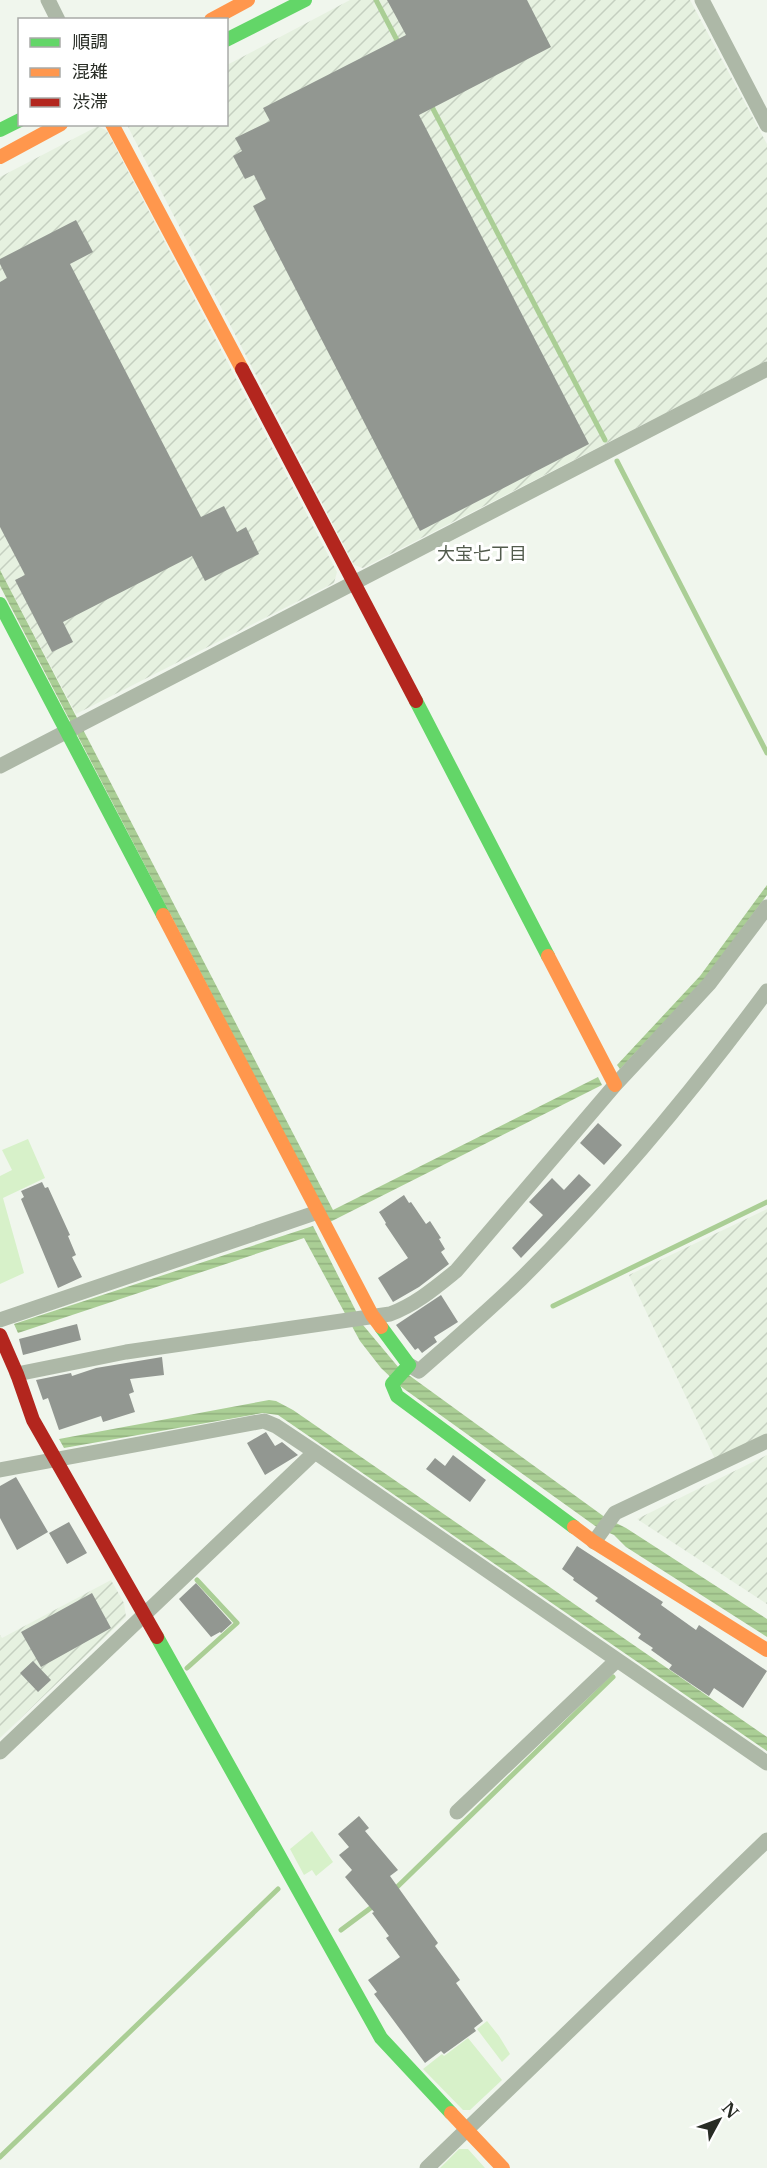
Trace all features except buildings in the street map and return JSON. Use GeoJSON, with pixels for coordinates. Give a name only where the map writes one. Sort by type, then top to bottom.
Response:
{"type":"FeatureCollection","features":[{"type":"Feature","properties":{"kind":"street"},"geometry":{"type":"LineString","coordinates":[[48,0],[57,18]]}},
{"type":"Feature","properties":{"kind":"street"},"geometry":{"type":"LineString","coordinates":[[215,18],[248,0]]}},
{"type":"Feature","properties":{"kind":"street"},"geometry":{"type":"LineString","coordinates":[[228,39],[305,0]]}},
{"type":"Feature","properties":{"kind":"street"},"geometry":{"type":"LineString","coordinates":[[702,0],[767,124]]}},
{"type":"Feature","properties":{"kind":"street"},"geometry":{"type":"LineString","coordinates":[[0,130],[18,121]]}},
{"type":"Feature","properties":{"kind":"street"},"geometry":{"type":"LineString","coordinates":[[0,157],[57,126]]}},
{"type":"Feature","properties":{"kind":"street"},"geometry":{"type":"LineString","coordinates":[[113,126],[355,583],[615,1085]]}},
{"type":"Feature","properties":{"kind":"street"},"geometry":{"type":"LineString","coordinates":[[0,766],[767,369]]}},
{"type":"Feature","properties":{"kind":"street"},"geometry":{"type":"LineString","coordinates":[[0,604],[318,1212],[368,1316],[408,1366],[419,1371],[521,1278],[635,1157],[703,1076],[767,991]]}},
{"type":"Feature","properties":{"kind":"street"},"geometry":{"type":"LineString","coordinates":[[17,1374],[126,1352],[390,1314],[405,1308],[436,1288],[456,1271],[615,1085],[762,924],[767,908]]}},
{"type":"Feature","properties":{"kind":"street"},"geometry":{"type":"LineString","coordinates":[[0,1320],[318,1212]]}},
{"type":"Feature","properties":{"kind":"street"},"geometry":{"type":"LineString","coordinates":[[0,1335],[5,1358],[17,1374],[33,1420],[381,2038],[503,2168]]}},
{"type":"Feature","properties":{"kind":"street"},"geometry":{"type":"LineString","coordinates":[[408,1366],[392,1384],[397,1396],[597,1538],[767,1650]]}},
{"type":"Feature","properties":{"kind":"street"},"geometry":{"type":"LineString","coordinates":[[0,1470],[264,1421],[276,1426],[315,1452],[767,1763]]}},
{"type":"Feature","properties":{"kind":"street"},"geometry":{"type":"LineString","coordinates":[[597,1538],[615,1514],[767,1441]]}},
{"type":"Feature","properties":{"kind":"street"},"geometry":{"type":"LineString","coordinates":[[0,1752],[315,1452]]}},
{"type":"Feature","properties":{"kind":"street"},"geometry":{"type":"LineString","coordinates":[[457,1812],[616,1661]]}},
{"type":"Feature","properties":{"kind":"street"},"geometry":{"type":"LineString","coordinates":[[427,2168],[767,1840]]}},
{"type":"Feature","properties":{"kind":"shaded area"},"geometry":{"type":"Polygon","coordinates":[[[350,0],[690,0],[767,144],[767,361],[363,568],[354,565],[128,126],[228,126],[228,64],[350,0]]]}},
{"type":"Feature","properties":{"kind":"shaded area"},"geometry":{"type":"Polygon","coordinates":[[[98,126],[107,131],[337,572],[334,583],[76,714],[0,570],[0,177],[98,126]]]}},
{"type":"Feature","properties":{"kind":"shaded area"},"geometry":{"type":"Polygon","coordinates":[[[0,570],[333,1210],[598,1077],[602,1085],[330,1222],[0,586],[0,570]]]}},
{"type":"Feature","properties":{"kind":"shaded area"},"geometry":{"type":"Polygon","coordinates":[[[767,885],[767,895],[705,979],[620,1069],[617,1065],[700,976],[767,885]]]}},
{"type":"Feature","properties":{"kind":"shaded area"},"geometry":{"type":"Polygon","coordinates":[[[28,1139],[45,1178],[3,1198],[24,1273],[0,1284],[0,1176],[12,1170],[2,1150],[28,1139]]]}},
{"type":"Feature","properties":{"kind":"shaded area"},"geometry":{"type":"Polygon","coordinates":[[[767,1209],[767,1433],[715,1459],[629,1275],[767,1209]]]}},
{"type":"Feature","properties":{"kind":"shaded area"},"geometry":{"type":"Polygon","coordinates":[[[313,1226],[363,1325],[399,1368],[606,1518],[626,1528],[767,1619],[767,1637],[626,1547],[614,1535],[598,1528],[400,1386],[381,1368],[360,1341],[304,1238],[18,1333],[14,1324],[313,1226]]]}},
{"type":"Feature","properties":{"kind":"shaded area"},"geometry":{"type":"Polygon","coordinates":[[[269,1400],[293,1410],[767,1737],[767,1751],[278,1415],[263,1413],[64,1448],[59,1439],[269,1400]]]}},
{"type":"Feature","properties":{"kind":"shaded area"},"geometry":{"type":"Polygon","coordinates":[[[767,1455],[767,1604],[637,1519],[767,1455]]]}},
{"type":"Feature","properties":{"kind":"shaded area"},"geometry":{"type":"Polygon","coordinates":[[[111,1580],[124,1603],[126,1617],[0,1738],[0,1635],[2,1638],[111,1580]]]}},
{"type":"Feature","properties":{"kind":"shaded area"},"geometry":{"type":"Polygon","coordinates":[[[312,1831],[333,1862],[316,1876],[312,1870],[304,1875],[290,1849],[312,1831]]]}},
{"type":"Feature","properties":{"kind":"shaded area"},"geometry":{"type":"Polygon","coordinates":[[[487,2021],[510,2054],[502,2062],[477,2029],[487,2021]]]}},
{"type":"Feature","properties":{"kind":"shaded area"},"geometry":{"type":"Polygon","coordinates":[[[468,2038],[502,2080],[470,2110],[463,2110],[423,2069],[468,2038]]]}},
{"type":"Feature","properties":{"kind":"shaded area"},"geometry":{"type":"Polygon","coordinates":[[[459,2149],[468,2149],[485,2168],[440,2168],[459,2149]]]}},
{"type":"Feature","properties":{"kind":"waterway"},"geometry":{"type":"LineString","coordinates":[[376,0],[399,44]]}},
{"type":"Feature","properties":{"kind":"waterway"},"geometry":{"type":"LineString","coordinates":[[430,103],[605,440]]}},
{"type":"Feature","properties":{"kind":"waterway"},"geometry":{"type":"LineString","coordinates":[[617,461],[767,753]]}},
{"type":"Feature","properties":{"kind":"waterway"},"geometry":{"type":"LineString","coordinates":[[553,1306],[767,1202]]}},
{"type":"Feature","properties":{"kind":"waterway"},"geometry":{"type":"LineString","coordinates":[[187,1668],[237,1623],[197,1580]]}},
{"type":"Feature","properties":{"kind":"waterway"},"geometry":{"type":"LineString","coordinates":[[393,1891],[613,1677]]}},
{"type":"Feature","properties":{"kind":"waterway"},"geometry":{"type":"LineString","coordinates":[[0,2157],[278,1889]]}},
{"type":"Feature","properties":{"kind":"waterway"},"geometry":{"type":"LineString","coordinates":[[341,1930],[376,1904]]}},
{"type":"Feature","properties":{"kind":"traffic: fast"},"geometry":{"type":"LineString","coordinates":[[228,39],[305,0]]}},
{"type":"Feature","properties":{"kind":"traffic: fast"},"geometry":{"type":"LineString","coordinates":[[0,130],[18,121]]}},
{"type":"Feature","properties":{"kind":"traffic: fast"},"geometry":{"type":"LineString","coordinates":[[0,604],[163,915]]}},
{"type":"Feature","properties":{"kind":"traffic: fast"},"geometry":{"type":"LineString","coordinates":[[416,701],[548,956]]}},
{"type":"Feature","properties":{"kind":"traffic: fast"},"geometry":{"type":"LineString","coordinates":[[381,1327],[409,1365],[392,1384],[397,1396],[574,1527]]}},
{"type":"Feature","properties":{"kind":"traffic: fast"},"geometry":{"type":"LineString","coordinates":[[157,1637],[381,2038],[451,2113]]}},
{"type":"Feature","properties":{"kind":"traffic: slow"},"geometry":{"type":"LineString","coordinates":[[215,18],[248,0]]}},
{"type":"Feature","properties":{"kind":"traffic: slow"},"geometry":{"type":"LineString","coordinates":[[0,157],[57,126]]}},
{"type":"Feature","properties":{"kind":"traffic: slow"},"geometry":{"type":"LineString","coordinates":[[113,126],[242,369]]}},
{"type":"Feature","properties":{"kind":"traffic: slow"},"geometry":{"type":"LineString","coordinates":[[163,915],[372,1315],[381,1327]]}},
{"type":"Feature","properties":{"kind":"traffic: slow"},"geometry":{"type":"LineString","coordinates":[[548,956],[615,1085]]}},
{"type":"Feature","properties":{"kind":"traffic: slow"},"geometry":{"type":"LineString","coordinates":[[574,1527],[594,1542],[767,1650]]}},
{"type":"Feature","properties":{"kind":"traffic: slow"},"geometry":{"type":"LineString","coordinates":[[451,2113],[503,2168]]}},
{"type":"Feature","properties":{"kind":"traffic: jam"},"geometry":{"type":"LineString","coordinates":[[242,369],[416,701]]}},
{"type":"Feature","properties":{"kind":"traffic: jam"},"geometry":{"type":"LineString","coordinates":[[0,1335],[33,1420],[157,1637]]}},
{"type":"Feature","properties":{"kind":"district","name":"大宝七丁目"},"geometry":{"type":"Point","coordinates":[482,554]}}]}
